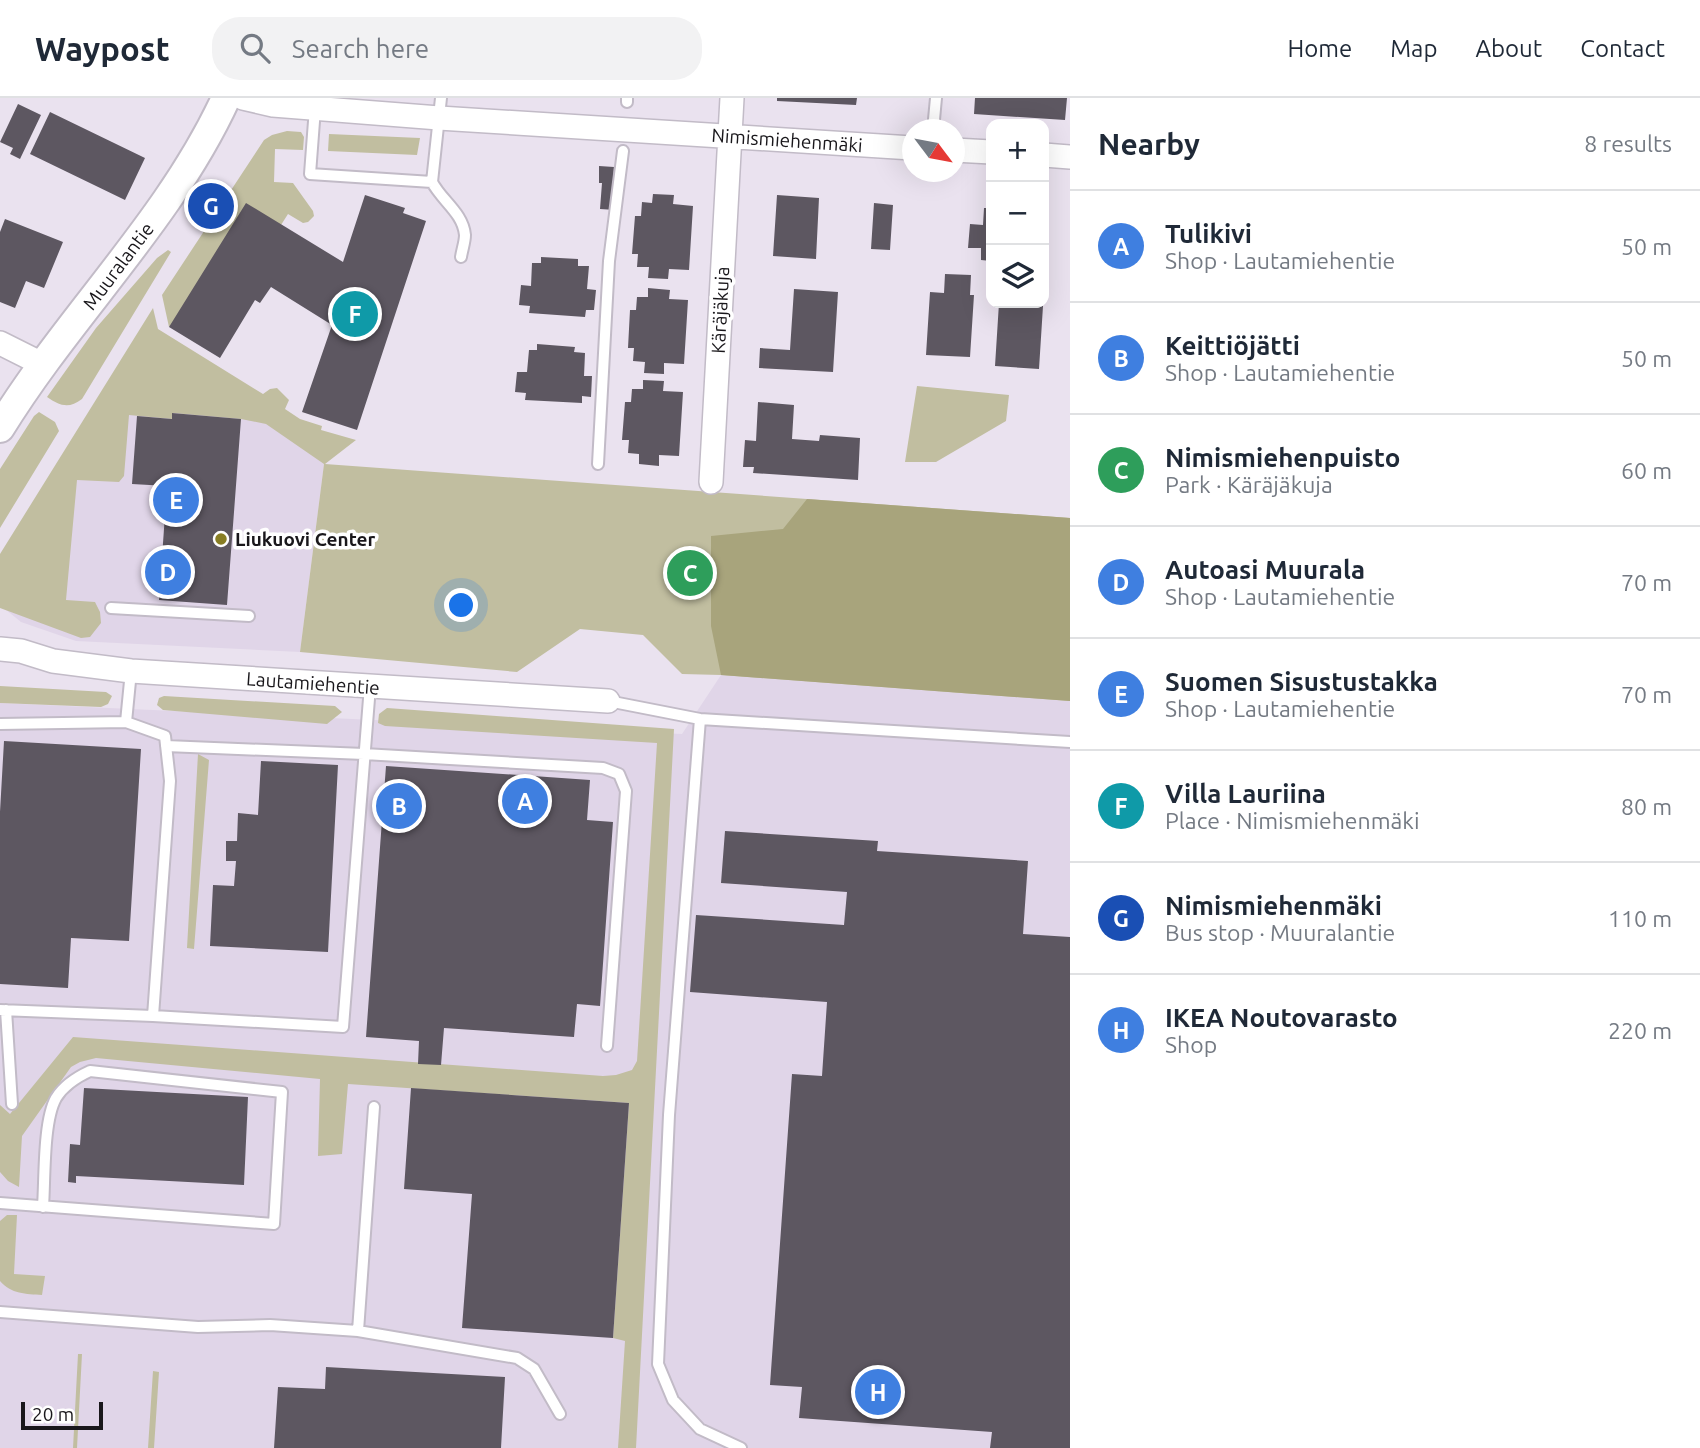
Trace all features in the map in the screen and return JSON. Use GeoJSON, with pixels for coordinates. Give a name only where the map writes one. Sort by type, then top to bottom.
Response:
{"type":"FeatureCollection","features":[{"type":"Feature","properties":{"kind":"street","name":"Muuralantie"},"geometry":{"type":"LineString","coordinates":[[0,428],[42,364],[122,263],[177,187],[211,131],[226,98]]}},
{"type":"Feature","properties":{"kind":"street","name":"Nimismiehenmäki"},"geometry":{"type":"LineString","coordinates":[[243,98],[273,105],[315,108],[440,108],[729,137],[902,147]]}},
{"type":"Feature","properties":{"kind":"street","name":"Käräjäkuja"},"geometry":{"type":"LineString","coordinates":[[711,482],[732,98]]}},
{"type":"Feature","properties":{"kind":"street"},"geometry":{"type":"LineString","coordinates":[[965,151],[986,152]]}},
{"type":"Feature","properties":{"kind":"street"},"geometry":{"type":"LineString","coordinates":[[1049,155],[1070,157]]}},
{"type":"Feature","properties":{"kind":"street"},"geometry":{"type":"LineString","coordinates":[[0,343],[42,364]]}},
{"type":"Feature","properties":{"kind":"street","name":"Lautamiehentie"},"geometry":{"type":"LineString","coordinates":[[0,635],[10,650],[53,661],[131,671],[608,701]]}},
{"type":"Feature","properties":{"kind":"lane"},"geometry":{"type":"LineString","coordinates":[[934,119],[936,98]]}},
{"type":"Feature","properties":{"kind":"lane"},"geometry":{"type":"LineString","coordinates":[[315,108],[310,174],[432,182]]}},
{"type":"Feature","properties":{"kind":"lane"},"geometry":{"type":"LineString","coordinates":[[440,108],[432,182],[439,196],[457,213],[465,234],[461,257]]}},
{"type":"Feature","properties":{"kind":"lane"},"geometry":{"type":"LineString","coordinates":[[598,464],[609,261],[623,151]]}},
{"type":"Feature","properties":{"kind":"lane"},"geometry":{"type":"LineString","coordinates":[[111,608],[249,616]]}},
{"type":"Feature","properties":{"kind":"lane"},"geometry":{"type":"LineString","coordinates":[[126,722],[131,671]]}},
{"type":"Feature","properties":{"kind":"lane"},"geometry":{"type":"LineString","coordinates":[[12,1104],[3,1010],[343,1027],[370,686]]}},
{"type":"Feature","properties":{"kind":"lane"},"geometry":{"type":"LineString","coordinates":[[608,701],[700,719],[1070,743]]}},
{"type":"Feature","properties":{"kind":"lane"},"geometry":{"type":"LineString","coordinates":[[700,719],[669,1115],[658,1364],[673,1400],[700,1429],[741,1448]]}},
{"type":"Feature","properties":{"kind":"lane"},"geometry":{"type":"LineString","coordinates":[[0,724],[126,722],[165,736],[170,781],[153,1016]]}},
{"type":"Feature","properties":{"kind":"lane"},"geometry":{"type":"LineString","coordinates":[[166,746],[603,768],[618,774],[626,791],[607,1045]]}},
{"type":"Feature","properties":{"kind":"lane"},"geometry":{"type":"LineString","coordinates":[[0,1203],[43,1207],[274,1224],[282,1092],[90,1071],[57,1096],[50,1113],[43,1207]]}},
{"type":"Feature","properties":{"kind":"lane"},"geometry":{"type":"LineString","coordinates":[[358,1331],[374,1107]]}},
{"type":"Feature","properties":{"kind":"lane"},"geometry":{"type":"LineString","coordinates":[[0,1312],[198,1327],[270,1325],[358,1331],[517,1358],[534,1369],[559,1414]]}},
{"type":"Feature","properties":{"kind":"shaded area"},"geometry":{"type":"Polygon","coordinates":[[[287,131],[301,132],[304,137],[303,150],[275,149],[274,182],[293,183],[314,216],[303,223],[288,214],[281,225],[169,327],[162,295],[264,140],[287,131]]]}},
{"type":"Feature","properties":{"kind":"shaded area"},"geometry":{"type":"Polygon","coordinates":[[[329,134],[420,138],[417,155],[328,151],[329,134]]]}},
{"type":"Feature","properties":{"kind":"shaded area"},"geometry":{"type":"Polygon","coordinates":[[[168,250],[171,252],[82,399],[64,405],[47,397],[96,328],[157,258],[168,250]]]}},
{"type":"Feature","properties":{"kind":"shaded area"},"geometry":{"type":"Polygon","coordinates":[[[153,308],[158,329],[263,394],[277,388],[289,400],[285,409],[300,419],[322,426],[321,430],[356,440],[325,464],[1070,518],[1070,701],[682,674],[643,635],[580,629],[517,672],[300,652],[324,464],[266,424],[173,413],[172,419],[129,415],[124,476],[119,482],[77,480],[66,600],[95,602],[101,623],[90,637],[81,638],[0,608],[0,554],[153,308]]]}},
{"type":"Feature","properties":{"kind":"shaded area"},"geometry":{"type":"Polygon","coordinates":[[[146,340],[325,456],[300,652],[76,641],[21,622],[0,605],[0,568],[146,340]]]}},
{"type":"Feature","properties":{"kind":"shaded area"},"geometry":{"type":"Polygon","coordinates":[[[917,386],[1009,395],[1006,421],[936,462],[905,462],[917,386]]]}},
{"type":"Feature","properties":{"kind":"shaded area"},"geometry":{"type":"Polygon","coordinates":[[[39,412],[55,422],[59,431],[0,528],[0,469],[39,412]]]}},
{"type":"Feature","properties":{"kind":"shaded area"},"geometry":{"type":"Polygon","coordinates":[[[807,499],[1070,518],[1070,701],[721,675],[711,626],[711,536],[783,529],[807,499]]]}},
{"type":"Feature","properties":{"kind":"shaded area"},"geometry":{"type":"Polygon","coordinates":[[[721,675],[1070,701],[1070,1448],[0,1448],[0,703],[682,734],[721,675]]]}},
{"type":"Feature","properties":{"kind":"shaded area"},"geometry":{"type":"Polygon","coordinates":[[[0,686],[106,692],[112,696],[108,704],[101,707],[0,703],[0,686]]]}},
{"type":"Feature","properties":{"kind":"shaded area"},"geometry":{"type":"Polygon","coordinates":[[[164,696],[335,706],[342,712],[327,724],[163,710],[157,705],[159,698],[164,696]]]}},
{"type":"Feature","properties":{"kind":"shaded area"},"geometry":{"type":"Polygon","coordinates":[[[387,708],[674,729],[636,1448],[618,1448],[625,1341],[613,1338],[629,1103],[348,1084],[342,1154],[318,1156],[320,1079],[96,1058],[71,1067],[22,1136],[19,1187],[8,1181],[0,1172],[0,1105],[10,1114],[73,1037],[603,1076],[632,1070],[637,1061],[657,743],[385,726],[378,723],[379,714],[387,708]]]}},
{"type":"Feature","properties":{"kind":"shaded area"},"geometry":{"type":"Polygon","coordinates":[[[198,754],[209,760],[194,949],[187,948],[198,754]]]}},
{"type":"Feature","properties":{"kind":"shaded area"},"geometry":{"type":"Polygon","coordinates":[[[7,1215],[17,1215],[14,1274],[45,1276],[42,1295],[14,1291],[0,1281],[0,1221],[7,1215]]]}},
{"type":"Feature","properties":{"kind":"shaded area"},"geometry":{"type":"Polygon","coordinates":[[[78,1354],[82,1354],[77,1448],[73,1448],[78,1354]]]}},
{"type":"Feature","properties":{"kind":"shaded area"},"geometry":{"type":"Polygon","coordinates":[[[153,1371],[159,1372],[154,1448],[148,1448],[153,1371]]]}},
{"type":"Feature","properties":{"kind":"building"},"geometry":{"type":"Polygon","coordinates":[[[777,98],[857,98],[856,105],[777,101],[777,98]]]}},
{"type":"Feature","properties":{"kind":"building"},"geometry":{"type":"Polygon","coordinates":[[[975,98],[1067,98],[1065,120],[974,114],[975,98]]]}},
{"type":"Feature","properties":{"kind":"building"},"geometry":{"type":"Polygon","coordinates":[[[18,104],[41,115],[20,159],[10,154],[13,148],[0,142],[18,104]]]}},
{"type":"Feature","properties":{"kind":"building"},"geometry":{"type":"Polygon","coordinates":[[[50,112],[145,158],[125,200],[30,154],[50,112]]]}},
{"type":"Feature","properties":{"kind":"building"},"geometry":{"type":"Polygon","coordinates":[[[599,166],[614,167],[615,210],[600,209],[602,183],[599,183],[599,166]]]}},
{"type":"Feature","properties":{"kind":"building"},"geometry":{"type":"Polygon","coordinates":[[[653,194],[674,195],[673,204],[693,206],[689,270],[669,269],[668,279],[648,278],[649,267],[637,267],[638,254],[632,254],[635,216],[641,216],[642,202],[652,203],[653,194]]]}},
{"type":"Feature","properties":{"kind":"building"},"geometry":{"type":"Polygon","coordinates":[[[365,195],[405,208],[403,213],[426,221],[357,430],[302,412],[332,325],[271,287],[260,303],[255,300],[220,358],[169,327],[246,203],[343,262],[365,195]]]}},
{"type":"Feature","properties":{"kind":"building"},"geometry":{"type":"Polygon","coordinates":[[[777,195],[819,198],[816,259],[773,256],[777,195]]]}},
{"type":"Feature","properties":{"kind":"building"},"geometry":{"type":"Polygon","coordinates":[[[874,203],[893,205],[890,250],[871,249],[874,203]]]}},
{"type":"Feature","properties":{"kind":"building"},"geometry":{"type":"Polygon","coordinates":[[[986,208],[986,260],[981,260],[981,248],[968,248],[970,224],[983,225],[986,208]]]}},
{"type":"Feature","properties":{"kind":"building"},"geometry":{"type":"Polygon","coordinates":[[[5,219],[63,242],[44,288],[26,281],[15,308],[0,302],[0,232],[5,219]]]}},
{"type":"Feature","properties":{"kind":"building"},"geometry":{"type":"Polygon","coordinates":[[[541,257],[578,259],[578,266],[589,266],[587,289],[596,290],[594,310],[586,310],[585,317],[529,313],[530,306],[519,305],[521,285],[531,286],[532,263],[541,263],[541,257]]]}},
{"type":"Feature","properties":{"kind":"building"},"geometry":{"type":"Polygon","coordinates":[[[945,274],[971,275],[970,295],[974,295],[970,357],[926,355],[930,292],[944,293],[945,274]]]}},
{"type":"Feature","properties":{"kind":"building"},"geometry":{"type":"Polygon","coordinates":[[[648,288],[670,290],[669,299],[688,300],[684,364],[664,363],[664,374],[644,373],[645,362],[633,361],[634,348],[628,348],[630,310],[636,310],[637,297],[648,297],[648,288]]]}},
{"type":"Feature","properties":{"kind":"building"},"geometry":{"type":"Polygon","coordinates":[[[794,289],[838,292],[833,372],[759,368],[760,348],[790,350],[794,289]]]}},
{"type":"Feature","properties":{"kind":"building"},"geometry":{"type":"Polygon","coordinates":[[[999,308],[1043,308],[1039,369],[995,366],[999,308]]]}},
{"type":"Feature","properties":{"kind":"building"},"geometry":{"type":"Polygon","coordinates":[[[537,344],[575,347],[574,352],[585,353],[584,376],[592,376],[591,397],[582,396],[582,403],[525,400],[526,393],[515,392],[517,372],[527,372],[529,350],[537,350],[537,344]]]}},
{"type":"Feature","properties":{"kind":"building"},"geometry":{"type":"Polygon","coordinates":[[[643,380],[664,381],[663,391],[683,392],[679,456],[659,455],[659,466],[639,464],[639,454],[628,453],[629,440],[622,440],[625,402],[631,402],[632,389],[643,389],[643,380]]]}},
{"type":"Feature","properties":{"kind":"building"},"geometry":{"type":"Polygon","coordinates":[[[758,402],[794,405],[792,439],[819,441],[820,435],[860,438],[858,480],[753,473],[754,467],[743,467],[745,440],[756,441],[758,402]]]}},
{"type":"Feature","properties":{"kind":"building"},"geometry":{"type":"Polygon","coordinates":[[[172,413],[241,419],[227,605],[159,600],[167,486],[132,484],[137,416],[172,419],[172,413]]]}},
{"type":"Feature","properties":{"kind":"building"},"geometry":{"type":"Polygon","coordinates":[[[4,741],[141,749],[129,941],[71,938],[68,988],[0,984],[0,812],[4,741]]]}},
{"type":"Feature","properties":{"kind":"building"},"geometry":{"type":"Polygon","coordinates":[[[261,761],[338,765],[328,952],[210,946],[213,885],[234,886],[236,861],[226,861],[226,841],[237,841],[238,813],[258,815],[261,761]]]}},
{"type":"Feature","properties":{"kind":"building"},"geometry":{"type":"Polygon","coordinates":[[[386,766],[590,780],[587,820],[613,822],[600,1006],[577,1004],[574,1037],[444,1028],[441,1065],[418,1064],[419,1041],[366,1037],[386,766]]]}},
{"type":"Feature","properties":{"kind":"building"},"geometry":{"type":"Polygon","coordinates":[[[725,831],[878,841],[877,851],[1028,861],[1023,934],[1070,937],[1070,1448],[990,1448],[992,1432],[799,1418],[802,1387],[770,1385],[792,1074],[822,1076],[827,1002],[690,992],[696,915],[844,925],[847,892],[721,883],[725,831]]]}},
{"type":"Feature","properties":{"kind":"building"},"geometry":{"type":"Polygon","coordinates":[[[84,1088],[248,1097],[244,1185],[76,1176],[76,1183],[68,1182],[70,1144],[80,1145],[84,1088]]]}},
{"type":"Feature","properties":{"kind":"building"},"geometry":{"type":"Polygon","coordinates":[[[411,1088],[629,1103],[613,1338],[462,1328],[472,1194],[404,1189],[411,1088]]]}},
{"type":"Feature","properties":{"kind":"building"},"geometry":{"type":"Polygon","coordinates":[[[326,1367],[505,1377],[501,1448],[274,1448],[278,1387],[325,1389],[326,1367]]]}},
{"type":"Feature","properties":{"kind":"place","name":"Nimismiehenmäki"},"geometry":{"type":"Point","coordinates":[211,206]}},
{"type":"Feature","properties":{"kind":"place","name":"Villa Lauriina"},"geometry":{"type":"Point","coordinates":[355,314]}},
{"type":"Feature","properties":{"kind":"place","name":"Suomen Sisustustakka"},"geometry":{"type":"Point","coordinates":[176,500]}},
{"type":"Feature","properties":{"kind":"place","name":"Liukuovi Center"},"geometry":{"type":"Point","coordinates":[221,539]}},
{"type":"Feature","properties":{"kind":"place","name":"Autoasi Muurala"},"geometry":{"type":"Point","coordinates":[168,572]}},
{"type":"Feature","properties":{"kind":"place","name":"Nimismiehenpuisto"},"geometry":{"type":"Point","coordinates":[690,573]}},
{"type":"Feature","properties":{"kind":"place","name":"Tulikivi"},"geometry":{"type":"Point","coordinates":[525,801]}},
{"type":"Feature","properties":{"kind":"place","name":"Keittiöjätti"},"geometry":{"type":"Point","coordinates":[399,806]}},
{"type":"Feature","properties":{"kind":"place","name":"IKEA Noutovarasto"},"geometry":{"type":"Point","coordinates":[878,1392]}}]}
